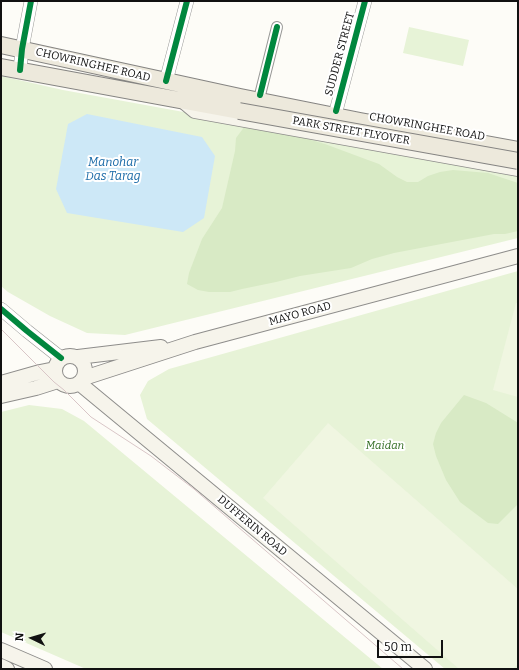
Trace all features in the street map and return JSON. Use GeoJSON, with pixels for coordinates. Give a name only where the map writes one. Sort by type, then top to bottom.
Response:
{"type":"FeatureCollection","features":[{"type":"Feature","properties":{"kind":"main road","name":"CHOWRINGHEE ROAD"},"geometry":{"type":"LineString","coordinates":[[1,45],[166,81],[184,93]]}},
{"type":"Feature","properties":{"kind":"main road","name":"CHOWRINGHEE ROAD"},"geometry":{"type":"LineString","coordinates":[[1,67],[184,93],[200,82],[336,111],[518,144]]}},
{"type":"Feature","properties":{"kind":"main road","name":"PARK STREET FLYOVER"},"geometry":{"type":"LineString","coordinates":[[184,93],[518,161]]}},
{"type":"Feature","properties":{"kind":"main road"},"geometry":{"type":"LineString","coordinates":[[184,93],[195,112],[518,169]]}},
{"type":"Feature","properties":{"kind":"main road","name":"PARK STREET FLYOVER"},"geometry":{"type":"LineString","coordinates":[[239,104],[360,121],[518,150]]}},
{"type":"Feature","properties":{"kind":"main road","name":"MAYO ROAD"},"geometry":{"type":"LineString","coordinates":[[82,381],[195,342],[518,256]]}},
{"type":"Feature","properties":{"kind":"main road"},"geometry":{"type":"LineString","coordinates":[[78,357],[195,342]]}},
{"type":"Feature","properties":{"kind":"main road"},"geometry":{"type":"LineString","coordinates":[[1,396],[36,388],[58,369],[70,355],[74,355],[82,360],[86,368],[86,372],[82,381],[71,386],[67,386],[63,384],[58,369]]}},
{"type":"Feature","properties":{"kind":"main road"},"geometry":{"type":"LineString","coordinates":[[1,383],[40,372],[58,369]]}},
{"type":"Feature","properties":{"kind":"main road","name":"DUFFERIN ROAD"},"geometry":{"type":"LineString","coordinates":[[82,381],[425,669]]}},
{"type":"Feature","properties":{"kind":"main road"},"geometry":{"type":"LineString","coordinates":[[1,650],[45,669]]}},
{"type":"Feature","properties":{"kind":"main road"},"geometry":{"type":"LineString","coordinates":[[1,666],[8,669]]}},
{"type":"Feature","properties":{"kind":"street"},"geometry":{"type":"LineString","coordinates":[[20,70],[22,49],[31,1]]}},
{"type":"Feature","properties":{"kind":"street"},"geometry":{"type":"LineString","coordinates":[[166,81],[187,1]]}},
{"type":"Feature","properties":{"kind":"street","name":"SUDDER STREET"},"geometry":{"type":"LineString","coordinates":[[336,111],[365,1]]}},
{"type":"Feature","properties":{"kind":"street"},"geometry":{"type":"LineString","coordinates":[[260,95],[277,27]]}},
{"type":"Feature","properties":{"kind":"street"},"geometry":{"type":"LineString","coordinates":[[1,309],[27,331],[58,369]]}},
{"type":"Feature","properties":{"kind":"green space"},"geometry":{"type":"Polygon","coordinates":[[[409,27],[469,40],[463,66],[403,53],[409,27]]]}},
{"type":"Feature","properties":{"kind":"green space"},"geometry":{"type":"Polygon","coordinates":[[[1,76],[63,90],[518,173],[518,238],[125,335],[87,333],[50,316],[8,292],[1,286],[1,76]]]}},
{"type":"Feature","properties":{"kind":"green space"},"geometry":{"type":"Polygon","coordinates":[[[248,122],[325,144],[379,164],[397,177],[407,182],[418,182],[428,176],[453,170],[488,173],[518,183],[518,231],[505,234],[494,234],[394,253],[372,259],[351,268],[300,276],[230,292],[209,292],[198,290],[187,284],[189,273],[202,239],[222,208],[235,151],[236,138],[248,122]]]}},
{"type":"Feature","properties":{"kind":"green space","name":"Maidan"},"geometry":{"type":"Polygon","coordinates":[[[518,271],[518,669],[445,669],[147,419],[140,395],[148,381],[169,369],[518,271]]]}},
{"type":"Feature","properties":{"kind":"green space"},"geometry":{"type":"Polygon","coordinates":[[[516,303],[518,303],[518,397],[493,390],[516,303]]]}},
{"type":"Feature","properties":{"kind":"green space"},"geometry":{"type":"Polygon","coordinates":[[[464,395],[486,403],[518,423],[518,504],[498,524],[488,523],[460,502],[446,480],[436,456],[433,444],[436,433],[441,423],[464,395]]]}},
{"type":"Feature","properties":{"kind":"green space"},"geometry":{"type":"Polygon","coordinates":[[[29,405],[62,409],[84,421],[383,669],[86,669],[1,632],[1,412],[29,405]]]}},
{"type":"Feature","properties":{"kind":"green space"},"geometry":{"type":"Polygon","coordinates":[[[328,423],[518,589],[518,664],[513,669],[459,669],[263,498],[328,423]]]}},
{"type":"Feature","properties":{"kind":"water","name":"Manohar Das Tarag"},"geometry":{"type":"Polygon","coordinates":[[[87,114],[202,137],[215,156],[204,218],[183,232],[67,213],[56,189],[68,124],[87,114]]]}},
{"type":"Feature","properties":{"kind":"tram line"},"geometry":{"type":"LineString","coordinates":[[1,329],[91,417],[151,456],[194,489],[403,669]]}},
{"type":"Feature","properties":{"kind":"cycle path"},"geometry":{"type":"LineString","coordinates":[[20,70],[22,49],[31,1]]}},
{"type":"Feature","properties":{"kind":"cycle path"},"geometry":{"type":"LineString","coordinates":[[166,81],[187,1]]}},
{"type":"Feature","properties":{"kind":"cycle path"},"geometry":{"type":"LineString","coordinates":[[336,111],[365,1]]}},
{"type":"Feature","properties":{"kind":"cycle path"},"geometry":{"type":"LineString","coordinates":[[260,95],[277,27]]}},
{"type":"Feature","properties":{"kind":"cycle path"},"geometry":{"type":"LineString","coordinates":[[1,309],[61,358]]}}]}
